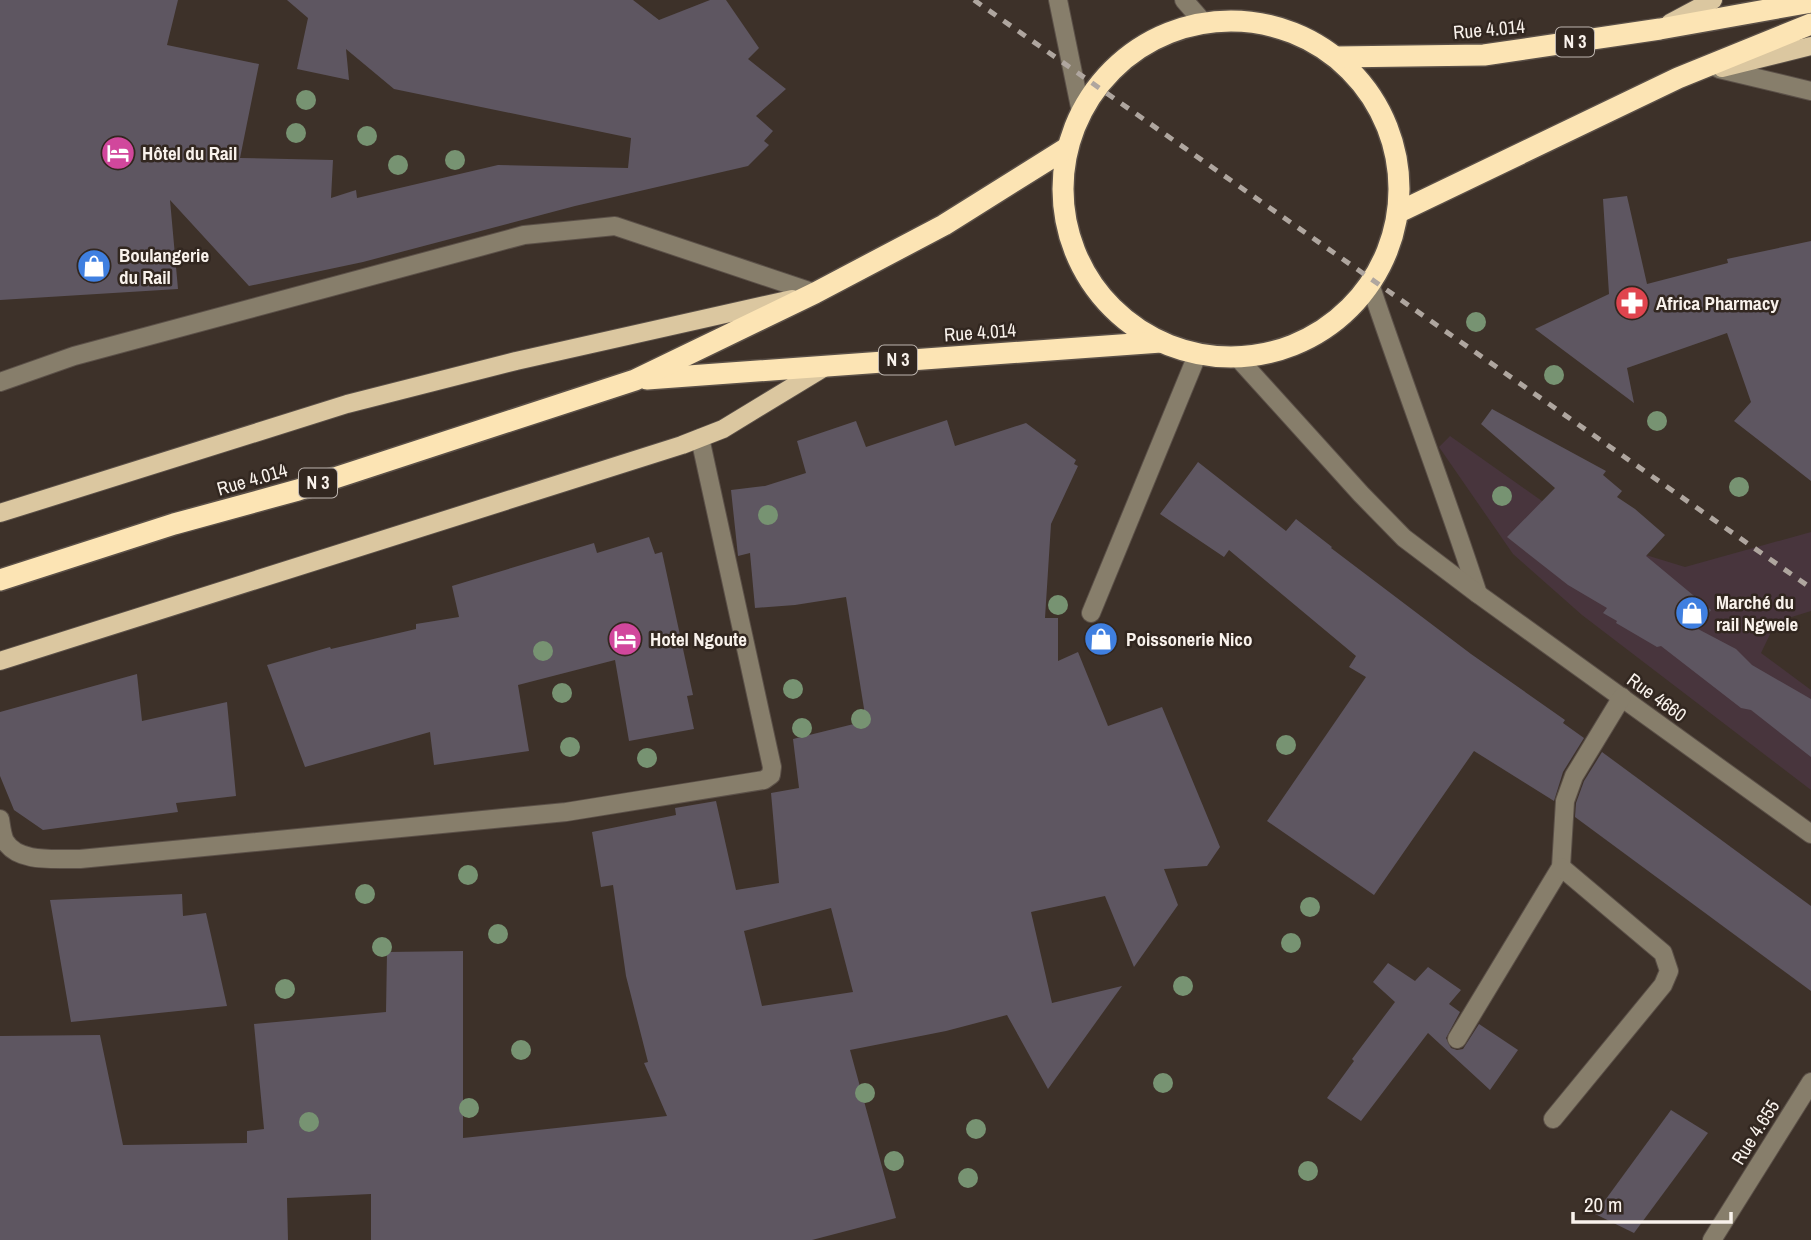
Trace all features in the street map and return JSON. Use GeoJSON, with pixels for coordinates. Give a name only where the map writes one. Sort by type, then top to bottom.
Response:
{"type":"FeatureCollection","features":[{"type":"Feature","properties":{"kind":"highway","name":"Rue 4.014"},"geometry":{"type":"LineString","coordinates":[[1336,57],[1484,55],[1660,29],[1811,2]]}},
{"type":"Feature","properties":{"kind":"highway"},"geometry":{"type":"LineString","coordinates":[[1239,20],[1273,26],[1307,38],[1336,57],[1362,81],[1382,111],[1394,143],[1400,178],[1399,212],[1370,284],[1344,314],[1312,337],[1276,351],[1237,357],[1198,353],[1161,342],[1128,321],[1100,294],[1079,262],[1066,226],[1063,186],[1067,148],[1081,112],[1097,87],[1127,56],[1163,36],[1204,23],[1239,20]]}},
{"type":"Feature","properties":{"kind":"highway"},"geometry":{"type":"LineString","coordinates":[[1399,212],[1678,78],[1811,23]]}},
{"type":"Feature","properties":{"kind":"highway","name":"Rue 4.014"},"geometry":{"type":"LineString","coordinates":[[0,580],[174,524],[298,490],[635,380],[816,293],[944,225],[1067,148]]}},
{"type":"Feature","properties":{"kind":"highway","name":"Rue 4.014"},"geometry":{"type":"LineString","coordinates":[[635,380],[1161,342]]}},
{"type":"Feature","properties":{"kind":"main road"},"geometry":{"type":"LineString","coordinates":[[1660,29],[1713,0]]}},
{"type":"Feature","properties":{"kind":"main road"},"geometry":{"type":"LineString","coordinates":[[1678,78],[1811,46]]}},
{"type":"Feature","properties":{"kind":"main road"},"geometry":{"type":"LineString","coordinates":[[0,513],[347,404],[516,361],[816,293]]}},
{"type":"Feature","properties":{"kind":"main road"},"geometry":{"type":"LineString","coordinates":[[0,661],[700,438],[723,429],[828,365]]}},
{"type":"Feature","properties":{"kind":"street"},"geometry":{"type":"LineString","coordinates":[[1058,0],[1081,112]]}},
{"type":"Feature","properties":{"kind":"street"},"geometry":{"type":"LineString","coordinates":[[1184,0],[1204,23]]}},
{"type":"Feature","properties":{"kind":"street"},"geometry":{"type":"LineString","coordinates":[[1719,69],[1811,91]]}},
{"type":"Feature","properties":{"kind":"street"},"geometry":{"type":"LineString","coordinates":[[0,382],[74,356],[524,234],[615,226],[816,293]]}},
{"type":"Feature","properties":{"kind":"street"},"geometry":{"type":"LineString","coordinates":[[1370,284],[1478,594]]}},
{"type":"Feature","properties":{"kind":"street"},"geometry":{"type":"LineString","coordinates":[[1091,613],[1198,353]]}},
{"type":"Feature","properties":{"kind":"street","name":"Rue 4660"},"geometry":{"type":"LineString","coordinates":[[1237,357],[1404,538],[1811,834]]}},
{"type":"Feature","properties":{"kind":"street"},"geometry":{"type":"LineString","coordinates":[[0,819],[5,842],[20,854],[39,858],[80,859],[566,812],[764,780],[771,775],[772,767],[700,438]]}},
{"type":"Feature","properties":{"kind":"street"},"geometry":{"type":"LineString","coordinates":[[1457,1039],[1561,867],[1565,801],[1574,776],[1622,698]]}},
{"type":"Feature","properties":{"kind":"street"},"geometry":{"type":"LineString","coordinates":[[1553,1119],[1663,985],[1669,971],[1662,953],[1561,867]]}},
{"type":"Feature","properties":{"kind":"street","name":"Rue 4.655"},"geometry":{"type":"LineString","coordinates":[[1712,1240],[1811,1082]]}},
{"type":"Feature","properties":{"kind":"shaded area","name":"Marché du rail Ngwele"},"geometry":{"type":"Polygon","coordinates":[[[1450,436],[1597,540],[1685,567],[1811,532],[1811,611],[1776,622],[1761,653],[1811,690],[1811,790],[1582,615],[1513,554],[1439,447],[1450,436]]]}},
{"type":"Feature","properties":{"kind":"building"},"geometry":{"type":"Polygon","coordinates":[[[0,0],[178,0],[167,45],[259,64],[240,158],[333,160],[331,198],[356,190],[357,198],[498,165],[628,168],[631,138],[394,89],[346,49],[349,80],[297,69],[308,18],[287,0],[633,0],[659,20],[710,0],[726,0],[759,48],[748,59],[786,89],[756,116],[773,131],[764,141],[769,145],[748,166],[575,206],[363,262],[249,286],[170,200],[178,289],[0,300],[0,0]]]}},
{"type":"Feature","properties":{"kind":"building"},"geometry":{"type":"Polygon","coordinates":[[[1627,196],[1647,284],[1728,263],[1727,259],[1811,241],[1811,481],[1734,421],[1751,402],[1727,333],[1627,368],[1634,403],[1535,329],[1609,294],[1603,199],[1627,196]]]}},
{"type":"Feature","properties":{"kind":"building"},"geometry":{"type":"Polygon","coordinates":[[[1492,409],[1606,471],[1603,475],[1622,491],[1617,497],[1665,535],[1646,556],[1711,610],[1698,629],[1736,649],[1752,665],[1811,699],[1811,757],[1751,710],[1741,708],[1661,646],[1657,647],[1616,623],[1617,621],[1603,613],[1607,608],[1568,585],[1507,537],[1555,488],[1481,424],[1492,409]]]}},
{"type":"Feature","properties":{"kind":"building"},"geometry":{"type":"Polygon","coordinates":[[[947,420],[955,446],[1026,423],[1076,460],[1074,464],[1078,466],[1051,524],[1045,618],[1058,618],[1058,661],[1078,652],[1108,726],[1162,707],[1220,847],[1207,866],[1164,869],[1178,905],[1134,967],[1105,896],[1031,912],[1052,1003],[1122,986],[1048,1089],[1007,1015],[946,1031],[850,1050],[896,1218],[812,1240],[371,1240],[371,1194],[287,1198],[288,1240],[0,1240],[0,1036],[100,1035],[123,1145],[247,1143],[247,1131],[264,1129],[254,1024],[386,1012],[387,952],[463,951],[463,1138],[667,1116],[644,1063],[648,1062],[626,976],[613,885],[601,887],[592,832],[676,815],[675,808],[716,801],[736,890],[779,883],[771,793],[799,788],[793,739],[866,721],[846,597],[755,608],[750,553],[738,556],[731,490],[765,486],[806,473],[797,441],[856,421],[866,447],[947,420]],[[831,908],[744,931],[762,1006],[853,992],[831,908]]]}},
{"type":"Feature","properties":{"kind":"building"},"geometry":{"type":"Polygon","coordinates":[[[1198,462],[1286,531],[1296,519],[1471,654],[1565,720],[1563,723],[1584,738],[1563,772],[1554,801],[1474,751],[1374,895],[1267,821],[1366,677],[1349,667],[1356,656],[1229,550],[1224,557],[1160,514],[1198,462]]]}},
{"type":"Feature","properties":{"kind":"building"},"geometry":{"type":"Polygon","coordinates":[[[649,537],[655,554],[662,552],[693,695],[687,696],[694,729],[629,741],[615,660],[518,685],[529,751],[434,765],[430,732],[305,767],[267,665],[330,647],[331,649],[416,629],[416,624],[459,617],[452,586],[594,543],[597,553],[649,537]]]}},
{"type":"Feature","properties":{"kind":"building"},"geometry":{"type":"Polygon","coordinates":[[[137,674],[142,721],[227,702],[236,796],[176,803],[178,812],[43,830],[14,810],[0,776],[0,712],[137,674]]]}},
{"type":"Feature","properties":{"kind":"building"},"geometry":{"type":"Polygon","coordinates":[[[1602,752],[1811,906],[1811,991],[1575,817],[1576,803],[1584,781],[1602,752]]]}},
{"type":"Feature","properties":{"kind":"building"},"geometry":{"type":"Polygon","coordinates":[[[182,894],[183,916],[206,913],[227,1006],[71,1022],[50,900],[182,894]]]}},
{"type":"Feature","properties":{"kind":"building"},"geometry":{"type":"Polygon","coordinates":[[[1388,963],[1415,981],[1428,967],[1461,990],[1449,1004],[1460,1012],[1446,1038],[1451,1048],[1463,1049],[1479,1024],[1518,1050],[1490,1090],[1428,1033],[1361,1121],[1327,1098],[1354,1061],[1352,1059],[1395,1002],[1373,982],[1388,963]]]}},
{"type":"Feature","properties":{"kind":"building"},"geometry":{"type":"Polygon","coordinates":[[[1671,1110],[1708,1133],[1634,1233],[1595,1214],[1671,1110]]]}},
{"type":"Feature","properties":{"kind":"railway"},"geometry":{"type":"LineString","coordinates":[[974,0],[1811,588]]}},
{"type":"Feature","properties":{"kind":"place","name":"Hôtel du Rail"},"geometry":{"type":"Point","coordinates":[118,153]}},
{"type":"Feature","properties":{"kind":"place","name":"Boulangerie du Rail"},"geometry":{"type":"Point","coordinates":[94,266]}},
{"type":"Feature","properties":{"kind":"place","name":"Africa Pharmacy"},"geometry":{"type":"Point","coordinates":[1632,303]}},
{"type":"Feature","properties":{"kind":"place","name":"Marché du rail Ngwele"},"geometry":{"type":"Point","coordinates":[1692,613]}},
{"type":"Feature","properties":{"kind":"place","name":"Hotel Ngoute"},"geometry":{"type":"Point","coordinates":[625,639]}},
{"type":"Feature","properties":{"kind":"place","name":"Poissonerie Nico"},"geometry":{"type":"Point","coordinates":[1101,639]}}]}
